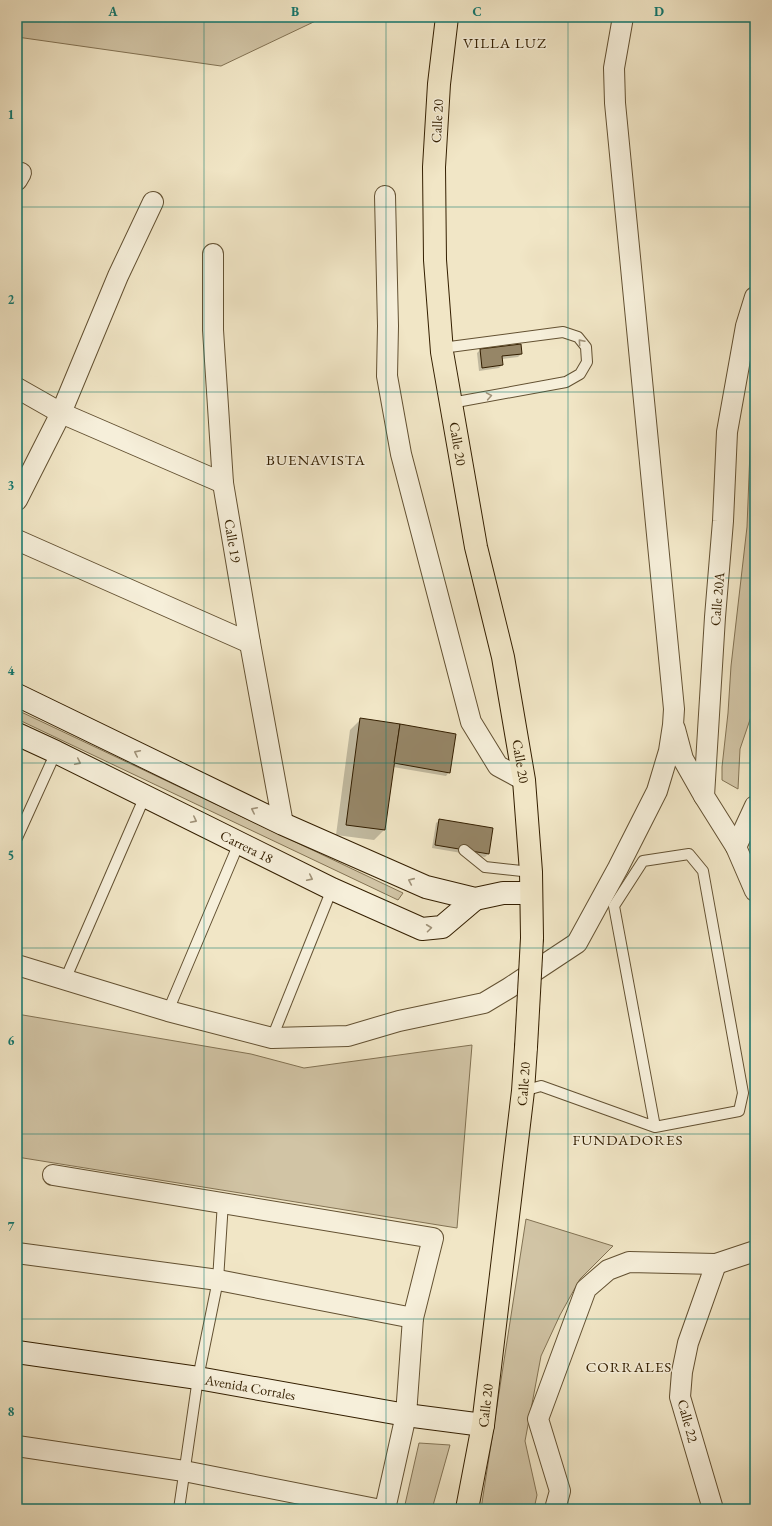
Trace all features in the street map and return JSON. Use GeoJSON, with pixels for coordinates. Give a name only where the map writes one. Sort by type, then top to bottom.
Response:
{"type":"FeatureCollection","features":[{"type":"Feature","properties":{"kind":"main road","name":"Calle 20"},"geometry":{"type":"LineString","coordinates":[[447,17],[439,84],[434,167],[435,260],[442,348],[476,547],[503,657],[524,780],[531,882],[532,938],[523,1091],[483,1425],[467,1509]]}},
{"type":"Feature","properties":{"kind":"main road"},"geometry":{"type":"LineString","coordinates":[[17,695],[283,824],[426,887],[475,899],[503,894],[531,882]]}},
{"type":"Feature","properties":{"kind":"main road","name":"Carrera 18"},"geometry":{"type":"LineString","coordinates":[[17,734],[332,889],[422,929],[442,927],[475,899]]}},
{"type":"Feature","properties":{"kind":"main road","name":"Avenida Corrales"},"geometry":{"type":"LineString","coordinates":[[17,1352],[198,1378],[406,1415],[483,1425]]}},
{"type":"Feature","properties":{"kind":"street"},"geometry":{"type":"LineString","coordinates":[[17,965],[168,1011],[272,1038],[348,1036],[399,1021],[484,1003],[577,943],[618,868],[657,791],[669,751],[674,725],[674,709],[615,103],[614,68],[622,17]]}},
{"type":"Feature","properties":{"kind":"street"},"geometry":{"type":"LineString","coordinates":[[385,196],[388,326],[387,376],[401,454],[471,722],[498,766],[524,780]]}},
{"type":"Feature","properties":{"kind":"street"},"geometry":{"type":"LineString","coordinates":[[17,500],[61,413],[118,276],[153,202]]}},
{"type":"Feature","properties":{"kind":"street","name":"Calle 19"},"geometry":{"type":"LineString","coordinates":[[214,254],[213,330],[223,483],[283,824]]}},
{"type":"Feature","properties":{"kind":"street","name":"Calle 20A"},"geometry":{"type":"LineString","coordinates":[[704,796],[715,617],[723,520],[727,432],[746,326],[755,297]]}},
{"type":"Feature","properties":{"kind":"street"},"geometry":{"type":"LineString","coordinates":[[17,388],[61,413],[223,483]]}},
{"type":"Feature","properties":{"kind":"street"},"geometry":{"type":"LineString","coordinates":[[17,540],[250,643]]}},
{"type":"Feature","properties":{"kind":"street"},"geometry":{"type":"LineString","coordinates":[[674,725],[683,759],[736,847],[755,891]]}},
{"type":"Feature","properties":{"kind":"street"},"geometry":{"type":"LineString","coordinates":[[736,847],[755,806]]}},
{"type":"Feature","properties":{"kind":"street"},"geometry":{"type":"LineString","coordinates":[[54,1175],[433,1238],[413,1318],[406,1415],[385,1509]]}},
{"type":"Feature","properties":{"kind":"street"},"geometry":{"type":"LineString","coordinates":[[555,1509],[560,1491],[538,1419],[586,1289],[608,1270],[629,1262],[716,1264],[755,1251]]}},
{"type":"Feature","properties":{"kind":"street"},"geometry":{"type":"LineString","coordinates":[[17,1253],[218,1280],[413,1318]]}},
{"type":"Feature","properties":{"kind":"street","name":"Calle 22"},"geometry":{"type":"LineString","coordinates":[[713,1509],[680,1397],[682,1372],[688,1343],[716,1264]]}},
{"type":"Feature","properties":{"kind":"street"},"geometry":{"type":"LineString","coordinates":[[17,1446],[184,1472],[376,1509]]}},
{"type":"Feature","properties":{"kind":"lane"},"geometry":{"type":"LineString","coordinates":[[442,348],[563,332],[578,337],[586,347],[587,362],[580,374],[566,382],[451,403]]}},
{"type":"Feature","properties":{"kind":"lane"},"geometry":{"type":"LineString","coordinates":[[17,838],[56,752]]}},
{"type":"Feature","properties":{"kind":"lane"},"geometry":{"type":"LineString","coordinates":[[65,980],[144,796]]}},
{"type":"Feature","properties":{"kind":"lane"},"geometry":{"type":"LineString","coordinates":[[168,1011],[239,843]]}},
{"type":"Feature","properties":{"kind":"lane"},"geometry":{"type":"LineString","coordinates":[[464,850],[485,867],[531,882]]}},
{"type":"Feature","properties":{"kind":"lane"},"geometry":{"type":"LineString","coordinates":[[523,1091],[541,1086],[655,1126],[739,1111],[744,1093],[703,870],[688,854],[643,861],[614,906],[655,1126]]}},
{"type":"Feature","properties":{"kind":"lane"},"geometry":{"type":"LineString","coordinates":[[272,1038],[332,889]]}},
{"type":"Feature","properties":{"kind":"lane"},"geometry":{"type":"LineString","coordinates":[[179,1509],[198,1378],[218,1280],[223,1202]]}},
{"type":"Feature","properties":{"kind":"shaded area"},"geometry":{"type":"Polygon","coordinates":[[[17,17],[324,17],[221,66],[17,37],[17,17]]]}},
{"type":"Feature","properties":{"kind":"shaded area"},"geometry":{"type":"Polygon","coordinates":[[[755,413],[755,705],[740,749],[738,789],[722,780],[722,767],[731,666],[747,527],[751,426],[755,413]]]}},
{"type":"Feature","properties":{"kind":"shaded area"},"geometry":{"type":"Polygon","coordinates":[[[17,710],[403,893],[398,900],[17,719],[17,710]]]}},
{"type":"Feature","properties":{"kind":"shaded area"},"geometry":{"type":"Polygon","coordinates":[[[17,1014],[251,1054],[304,1068],[472,1045],[457,1228],[17,1157],[17,1014]]]}},
{"type":"Feature","properties":{"kind":"shaded area"},"geometry":{"type":"Polygon","coordinates":[[[526,1219],[613,1246],[580,1279],[560,1315],[541,1356],[525,1441],[537,1495],[534,1509],[481,1509],[526,1219]]]}},
{"type":"Feature","properties":{"kind":"shaded area"},"geometry":{"type":"Polygon","coordinates":[[[419,1443],[450,1445],[432,1509],[404,1509],[419,1443]]]}},
{"type":"Feature","properties":{"kind":"building"},"geometry":{"type":"Polygon","coordinates":[[[521,344],[522,354],[502,356],[503,365],[482,368],[480,349],[521,344]]]}},
{"type":"Feature","properties":{"kind":"building"},"geometry":{"type":"Polygon","coordinates":[[[360,718],[400,724],[385,830],[346,825],[360,718]]]}},
{"type":"Feature","properties":{"kind":"building"},"geometry":{"type":"Polygon","coordinates":[[[400,724],[456,734],[450,773],[394,763],[400,724]]]}},
{"type":"Feature","properties":{"kind":"building"},"geometry":{"type":"Polygon","coordinates":[[[439,819],[493,828],[489,854],[435,845],[439,819]]]}},
{"type":"Feature","properties":{"kind":"district","name":"VILLA LUZ"},"geometry":{"type":"Point","coordinates":[505,43]}},
{"type":"Feature","properties":{"kind":"district","name":"BUENAVISTA"},"geometry":{"type":"Point","coordinates":[316,460]}},
{"type":"Feature","properties":{"kind":"district","name":"FUNDADORES"},"geometry":{"type":"Point","coordinates":[628,1140]}},
{"type":"Feature","properties":{"kind":"district","name":"CORRALES"},"geometry":{"type":"Point","coordinates":[629,1367]}}]}
